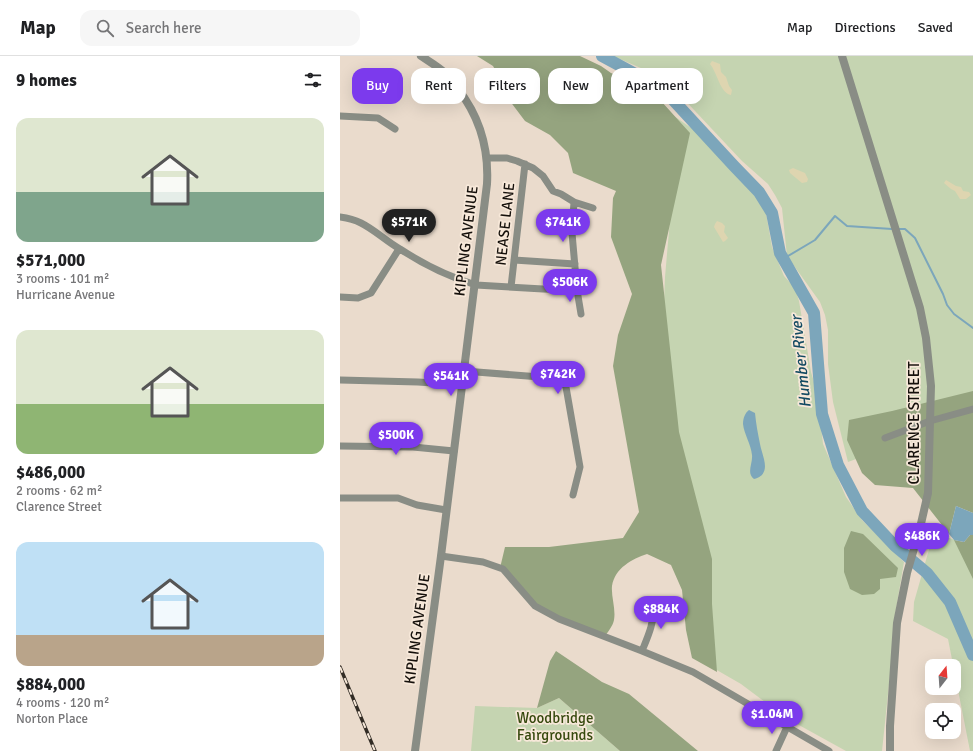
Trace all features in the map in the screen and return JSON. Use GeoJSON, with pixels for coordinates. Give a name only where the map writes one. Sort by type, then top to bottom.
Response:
{"type":"FeatureCollection","features":[{"type":"Feature","properties":{"kind":"street","name":"KIPLING AVENUE"},"geometry":{"type":"LineString","coordinates":[[414,751],[476,285],[487,184],[487,158],[484,142],[475,118],[464,97],[447,74],[421,56]]}},
{"type":"Feature","properties":{"kind":"street","name":"CLARENCE STREET"},"geometry":{"type":"LineString","coordinates":[[842,56],[920,308],[926,338],[931,386],[928,493],[918,536],[907,573],[897,623],[890,720],[890,751]]}},
{"type":"Feature","properties":{"kind":"street"},"geometry":{"type":"LineString","coordinates":[[340,116],[378,118],[395,129]]}},
{"type":"Feature","properties":{"kind":"street"},"geometry":{"type":"LineString","coordinates":[[487,158],[507,158],[525,164],[543,176],[553,191],[574,202],[593,208]]}},
{"type":"Feature","properties":{"kind":"street","name":"NEASE LANE"},"geometry":{"type":"LineString","coordinates":[[511,287],[525,164]]}},
{"type":"Feature","properties":{"kind":"street"},"geometry":{"type":"LineString","coordinates":[[574,202],[572,233],[577,290],[581,314]]}},
{"type":"Feature","properties":{"kind":"street"},"geometry":{"type":"LineString","coordinates":[[340,217],[360,222],[399,249],[433,268],[476,285],[577,290]]}},
{"type":"Feature","properties":{"kind":"street"},"geometry":{"type":"LineString","coordinates":[[340,298],[358,298],[371,293],[399,249]]}},
{"type":"Feature","properties":{"kind":"street"},"geometry":{"type":"LineString","coordinates":[[514,260],[575,264]]}},
{"type":"Feature","properties":{"kind":"street"},"geometry":{"type":"LineString","coordinates":[[464,371],[552,378],[562,381],[566,388],[580,467],[574,495]]}},
{"type":"Feature","properties":{"kind":"street"},"geometry":{"type":"LineString","coordinates":[[340,380],[462,385]]}},
{"type":"Feature","properties":{"kind":"street"},"geometry":{"type":"LineString","coordinates":[[885,438],[930,421],[973,409]]}},
{"type":"Feature","properties":{"kind":"street"},"geometry":{"type":"LineString","coordinates":[[340,446],[413,447],[454,452]]}},
{"type":"Feature","properties":{"kind":"street"},"geometry":{"type":"LineString","coordinates":[[340,498],[399,498],[417,506],[446,510]]}},
{"type":"Feature","properties":{"kind":"street"},"geometry":{"type":"LineString","coordinates":[[441,556],[483,562],[503,570],[535,606],[559,619],[693,672],[829,751]]}},
{"type":"Feature","properties":{"kind":"street"},"geometry":{"type":"LineString","coordinates":[[642,651],[652,628],[654,620],[654,604]]}},
{"type":"Feature","properties":{"kind":"street"},"geometry":{"type":"LineString","coordinates":[[776,751],[787,727]]}},
{"type":"Feature","properties":{"kind":"green space"},"geometry":{"type":"Polygon","coordinates":[[[477,56],[580,56],[601,66],[611,73],[611,104],[664,104],[690,133],[661,265],[679,432],[712,559],[712,604],[717,672],[692,658],[686,630],[682,590],[671,565],[647,554],[630,562],[620,569],[612,586],[614,620],[603,639],[540,610],[500,568],[505,547],[549,547],[623,538],[639,512],[613,366],[618,335],[632,294],[611,237],[613,198],[616,191],[573,173],[568,153],[550,135],[525,121],[512,104],[540,104],[540,68],[494,68],[477,56]]]}},
{"type":"Feature","properties":{"kind":"green space"},"geometry":{"type":"Polygon","coordinates":[[[613,56],[973,56],[973,416],[848,462],[833,402],[828,364],[828,330],[825,315],[820,302],[787,256],[782,208],[768,184],[742,161],[688,104],[703,104],[703,68],[641,68],[613,56]]]}},
{"type":"Feature","properties":{"kind":"green space"},"geometry":{"type":"Polygon","coordinates":[[[640,104],[663,104],[674,116],[697,132],[764,202],[772,247],[784,276],[795,288],[799,301],[811,372],[817,392],[823,444],[846,497],[862,520],[904,562],[894,621],[892,656],[882,751],[846,751],[788,719],[741,684],[715,669],[662,352],[665,277],[673,185],[640,104]]]}},
{"type":"Feature","properties":{"kind":"green space"},"geometry":{"type":"Polygon","coordinates":[[[973,391],[973,513],[956,506],[949,534],[913,488],[875,485],[862,473],[847,440],[849,420],[973,391]]]}},
{"type":"Feature","properties":{"kind":"green space"},"geometry":{"type":"Polygon","coordinates":[[[851,531],[863,534],[898,568],[896,577],[880,579],[880,589],[874,594],[862,595],[850,589],[844,572],[844,548],[851,531]]]}},
{"type":"Feature","properties":{"kind":"green space"},"geometry":{"type":"Polygon","coordinates":[[[934,532],[973,547],[973,751],[970,751],[959,695],[961,695],[961,659],[952,659],[948,639],[913,621],[914,602],[934,532]]]}},
{"type":"Feature","properties":{"kind":"green space"},"geometry":{"type":"Polygon","coordinates":[[[970,535],[973,535],[973,579],[954,540],[964,542],[970,535]]]}},
{"type":"Feature","properties":{"kind":"green space"},"geometry":{"type":"Polygon","coordinates":[[[556,651],[602,682],[629,694],[698,751],[620,751],[559,698],[537,708],[550,661],[556,651]]]}},
{"type":"Feature","properties":{"kind":"green space","name":"Woodbridge Fairgrounds"},"geometry":{"type":"Polygon","coordinates":[[[559,698],[620,751],[471,751],[475,706],[537,708],[559,698]]]}},
{"type":"Feature","properties":{"kind":"sand"},"geometry":{"type":"Polygon","coordinates":[[[712,61],[720,64],[721,72],[726,77],[732,90],[731,95],[721,86],[710,64],[712,61]]]}},
{"type":"Feature","properties":{"kind":"sand"},"geometry":{"type":"Polygon","coordinates":[[[793,168],[805,173],[808,179],[807,182],[802,183],[790,173],[789,170],[793,168]]]}},
{"type":"Feature","properties":{"kind":"sand"},"geometry":{"type":"Polygon","coordinates":[[[946,180],[956,186],[961,187],[963,191],[969,192],[971,195],[966,199],[960,199],[955,191],[944,183],[946,180]]]}},
{"type":"Feature","properties":{"kind":"sand"},"geometry":{"type":"Polygon","coordinates":[[[717,221],[725,226],[724,232],[728,238],[723,242],[714,227],[717,221]]]}},
{"type":"Feature","properties":{"kind":"water"},"geometry":{"type":"Polygon","coordinates":[[[749,410],[755,413],[765,464],[763,473],[760,477],[754,479],[750,474],[752,458],[743,424],[744,416],[749,410]]]}},
{"type":"Feature","properties":{"kind":"water"},"geometry":{"type":"Polygon","coordinates":[[[956,506],[973,513],[973,535],[970,535],[964,542],[954,540],[949,534],[956,506]]]}},
{"type":"Feature","properties":{"kind":"waterway","name":"Humber River"},"geometry":{"type":"LineString","coordinates":[[602,56],[663,89],[759,192],[772,213],[780,253],[814,313],[822,414],[838,465],[862,511],[895,546],[927,573],[950,602],[973,655]]}},
{"type":"Feature","properties":{"kind":"waterway"},"geometry":{"type":"LineString","coordinates":[[783,259],[815,240],[835,216],[847,226],[892,229]]}},
{"type":"Feature","properties":{"kind":"waterway"},"geometry":{"type":"LineString","coordinates":[[899,229],[905,229],[915,238],[947,305],[954,314],[973,328]]}},
{"type":"Feature","properties":{"kind":"railway"},"geometry":{"type":"LineString","coordinates":[[340,667],[375,751]]}}]}
